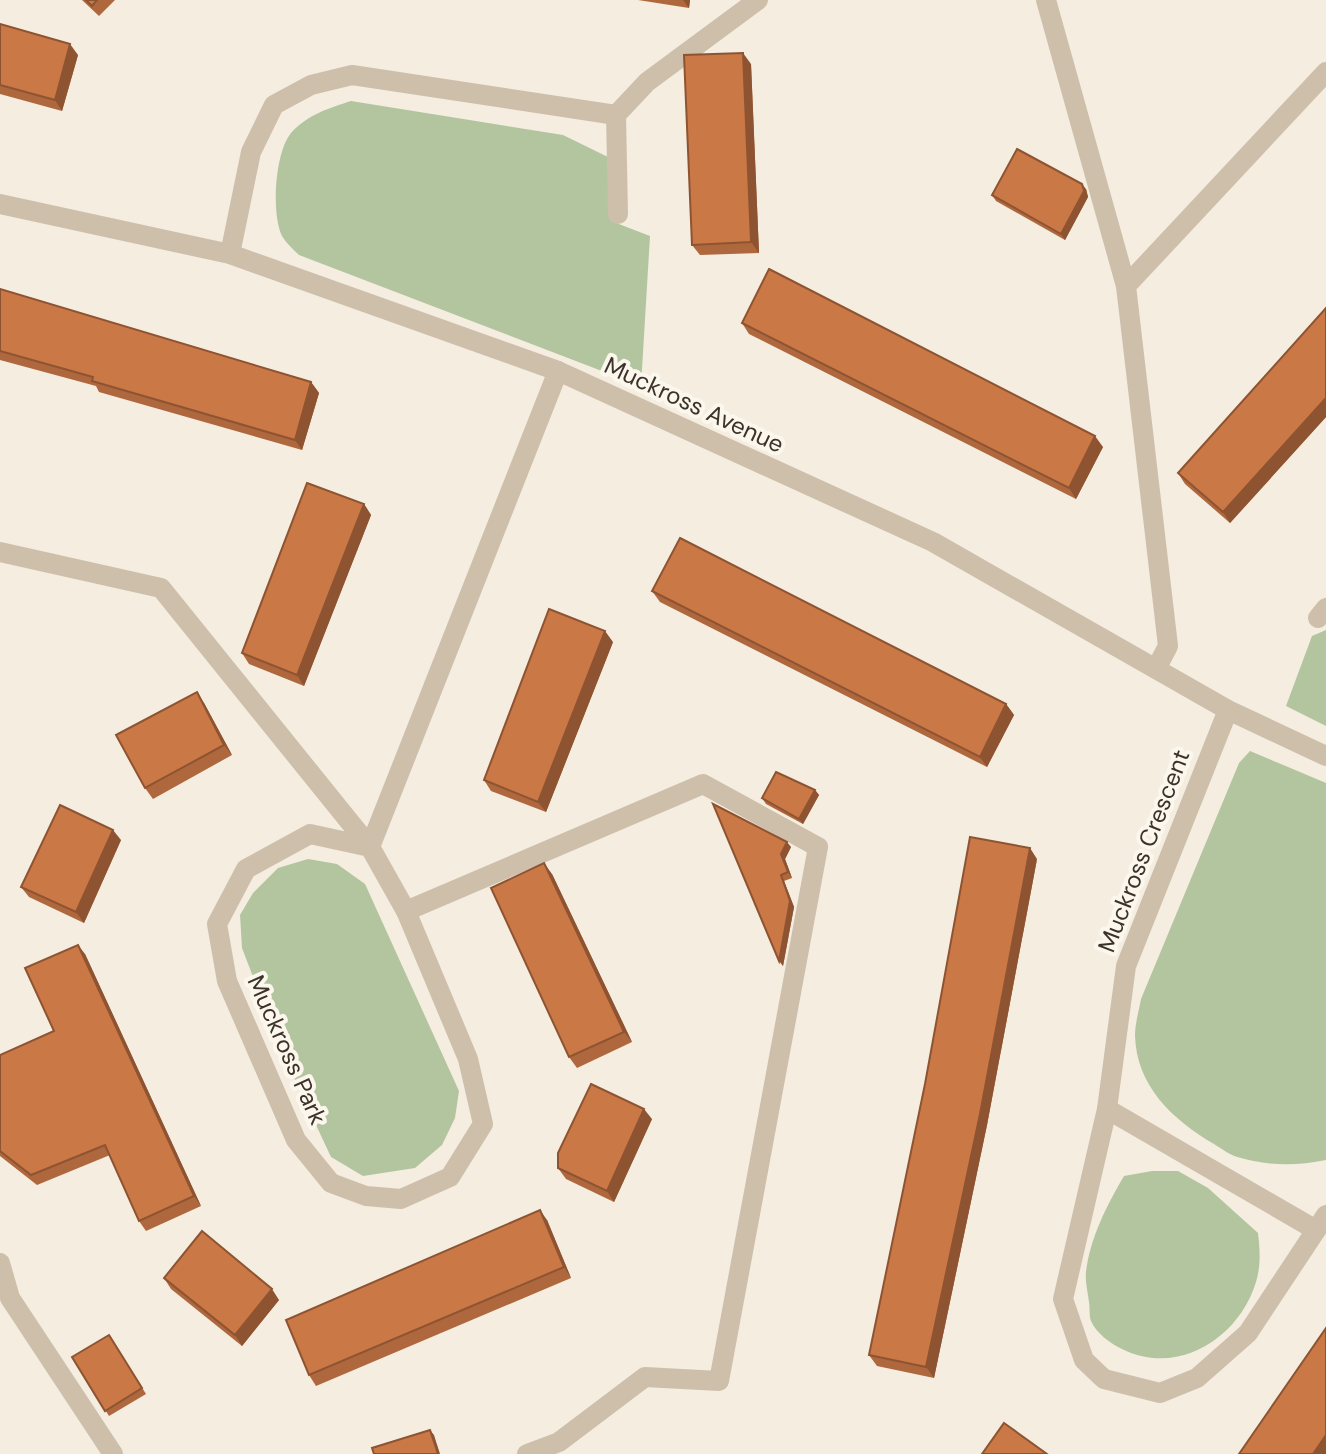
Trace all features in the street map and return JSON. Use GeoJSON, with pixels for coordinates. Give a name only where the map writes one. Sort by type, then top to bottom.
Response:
{"type":"FeatureCollection","features":[{"type":"Feature","properties":{"kind":"street"},"geometry":{"type":"LineString","coordinates":[[618,214],[616,115],[647,82],[758,0]]}},
{"type":"Feature","properties":{"kind":"street"},"geometry":{"type":"LineString","coordinates":[[1046,0],[1126,286],[1168,646],[1156,669]]}},
{"type":"Feature","properties":{"kind":"street"},"geometry":{"type":"LineString","coordinates":[[1126,286],[1326,72]]}},
{"type":"Feature","properties":{"kind":"street"},"geometry":{"type":"LineString","coordinates":[[230,254],[251,152],[274,105],[311,85],[352,75],[616,115]]}},
{"type":"Feature","properties":{"kind":"street","name":"Muckross Avenue"},"geometry":{"type":"LineString","coordinates":[[0,204],[230,254],[558,371],[933,542],[1228,710],[1326,756]]}},
{"type":"Feature","properties":{"kind":"street"},"geometry":{"type":"LineString","coordinates":[[0,552],[161,588],[370,847],[558,371]]}},
{"type":"Feature","properties":{"kind":"street","name":"Muckross Crescent"},"geometry":{"type":"LineString","coordinates":[[1107,1109],[1321,1222],[1248,1333],[1197,1378],[1160,1393],[1104,1379],[1084,1360],[1063,1299],[1107,1109],[1126,966],[1228,710]]}},
{"type":"Feature","properties":{"kind":"street"},"geometry":{"type":"LineString","coordinates":[[406,911],[703,784],[818,847],[719,1381],[645,1377],[559,1442],[527,1454]]}},
{"type":"Feature","properties":{"kind":"street","name":"Muckross Park"},"geometry":{"type":"LineString","coordinates":[[310,834],[370,847],[406,911],[468,1059],[483,1124],[450,1177],[401,1199],[366,1196],[331,1183],[296,1140],[227,981],[217,924],[246,869],[310,834]]}},
{"type":"Feature","properties":{"kind":"street"},"geometry":{"type":"LineString","coordinates":[[0,1263],[10,1298],[113,1454]]}},
{"type":"Feature","properties":{"kind":"green space"},"geometry":{"type":"Polygon","coordinates":[[[351,101],[563,135],[610,158],[611,221],[650,236],[641,386],[299,255],[292,249],[282,236],[277,213],[276,183],[281,154],[297,127],[327,109],[351,101]]]}},
{"type":"Feature","properties":{"kind":"green space"},"geometry":{"type":"Polygon","coordinates":[[[1326,630],[1326,726],[1286,706],[1312,636],[1326,630]]]}},
{"type":"Feature","properties":{"kind":"green space"},"geometry":{"type":"Polygon","coordinates":[[[1250,751],[1326,783],[1326,1160],[1315,1162],[1262,1163],[1223,1150],[1184,1124],[1160,1100],[1142,1070],[1137,1053],[1135,1031],[1141,999],[1239,763],[1250,751]]]}},
{"type":"Feature","properties":{"kind":"green space"},"geometry":{"type":"Polygon","coordinates":[[[308,859],[337,864],[365,884],[459,1091],[455,1118],[442,1145],[415,1168],[363,1176],[331,1157],[281,1050],[242,948],[240,915],[253,893],[278,868],[308,859]]]}},
{"type":"Feature","properties":{"kind":"green space"},"geometry":{"type":"Polygon","coordinates":[[[1178,1171],[1208,1188],[1258,1233],[1259,1245],[1256,1282],[1236,1320],[1204,1347],[1185,1355],[1164,1358],[1143,1356],[1122,1349],[1100,1334],[1090,1319],[1086,1279],[1095,1234],[1124,1176],[1178,1171]]]}},
{"type":"Feature","properties":{"kind":"building"},"geometry":{"type":"Polygon","coordinates":[[[0,24],[70,44],[55,100],[0,85],[0,24]]]}},
{"type":"Feature","properties":{"kind":"building"},"geometry":{"type":"Polygon","coordinates":[[[743,53],[751,242],[692,245],[684,55],[743,53]]]}},
{"type":"Feature","properties":{"kind":"building"},"geometry":{"type":"Polygon","coordinates":[[[1017,149],[1082,184],[1084,191],[1061,234],[992,195],[1017,149]]]}},
{"type":"Feature","properties":{"kind":"building"},"geometry":{"type":"Polygon","coordinates":[[[769,269],[1095,436],[1069,488],[742,323],[769,269]]]}},
{"type":"Feature","properties":{"kind":"building"},"geometry":{"type":"Polygon","coordinates":[[[0,289],[311,382],[295,440],[0,351],[0,289]]]}},
{"type":"Feature","properties":{"kind":"building"},"geometry":{"type":"Polygon","coordinates":[[[1326,308],[1326,398],[1223,512],[1178,473],[1326,308]]]}},
{"type":"Feature","properties":{"kind":"building"},"geometry":{"type":"Polygon","coordinates":[[[307,483],[364,504],[297,675],[242,653],[307,483]]]}},
{"type":"Feature","properties":{"kind":"building"},"geometry":{"type":"Polygon","coordinates":[[[680,538],[1006,704],[980,757],[652,591],[680,538]]]}},
{"type":"Feature","properties":{"kind":"building"},"geometry":{"type":"Polygon","coordinates":[[[549,609],[605,631],[538,802],[484,780],[549,609]]]}},
{"type":"Feature","properties":{"kind":"building"},"geometry":{"type":"Polygon","coordinates":[[[197,692],[224,745],[145,788],[116,735],[197,692]]]}},
{"type":"Feature","properties":{"kind":"building"},"geometry":{"type":"Polygon","coordinates":[[[776,772],[815,790],[799,819],[762,798],[776,772]]]}},
{"type":"Feature","properties":{"kind":"building"},"geometry":{"type":"Polygon","coordinates":[[[713,804],[787,842],[781,854],[788,872],[781,875],[790,901],[779,961],[713,804]]]}},
{"type":"Feature","properties":{"kind":"building"},"geometry":{"type":"Polygon","coordinates":[[[60,805],[113,830],[76,912],[21,887],[60,805]]]}},
{"type":"Feature","properties":{"kind":"building"},"geometry":{"type":"Polygon","coordinates":[[[970,837],[1030,848],[980,1114],[926,1367],[869,1355],[925,1084],[970,837]]]}},
{"type":"Feature","properties":{"kind":"building"},"geometry":{"type":"Polygon","coordinates":[[[544,863],[624,1032],[569,1057],[491,888],[544,863]]]}},
{"type":"Feature","properties":{"kind":"building"},"geometry":{"type":"Polygon","coordinates":[[[78,945],[194,1196],[139,1221],[105,1145],[31,1175],[0,1151],[0,1055],[54,1031],[25,968],[78,945]]]}},
{"type":"Feature","properties":{"kind":"building"},"geometry":{"type":"Polygon","coordinates":[[[591,1084],[644,1109],[607,1191],[558,1168],[558,1153],[591,1084]]]}},
{"type":"Feature","properties":{"kind":"building"},"geometry":{"type":"Polygon","coordinates":[[[540,1210],[564,1267],[309,1375],[286,1320],[540,1210]]]}},
{"type":"Feature","properties":{"kind":"building"},"geometry":{"type":"Polygon","coordinates":[[[202,1231],[272,1289],[235,1335],[164,1278],[202,1231]]]}},
{"type":"Feature","properties":{"kind":"building"},"geometry":{"type":"Polygon","coordinates":[[[1326,1328],[1326,1435],[1313,1454],[1239,1454],[1326,1328]]]}},
{"type":"Feature","properties":{"kind":"building"},"geometry":{"type":"Polygon","coordinates":[[[109,1335],[142,1388],[105,1411],[72,1357],[109,1335]]]}},
{"type":"Feature","properties":{"kind":"building"},"geometry":{"type":"Polygon","coordinates":[[[1004,1423],[1047,1454],[982,1454],[1004,1423]]]}},
{"type":"Feature","properties":{"kind":"building"},"geometry":{"type":"Polygon","coordinates":[[[430,1430],[438,1454],[374,1454],[372,1448],[430,1430]]]}}]}
